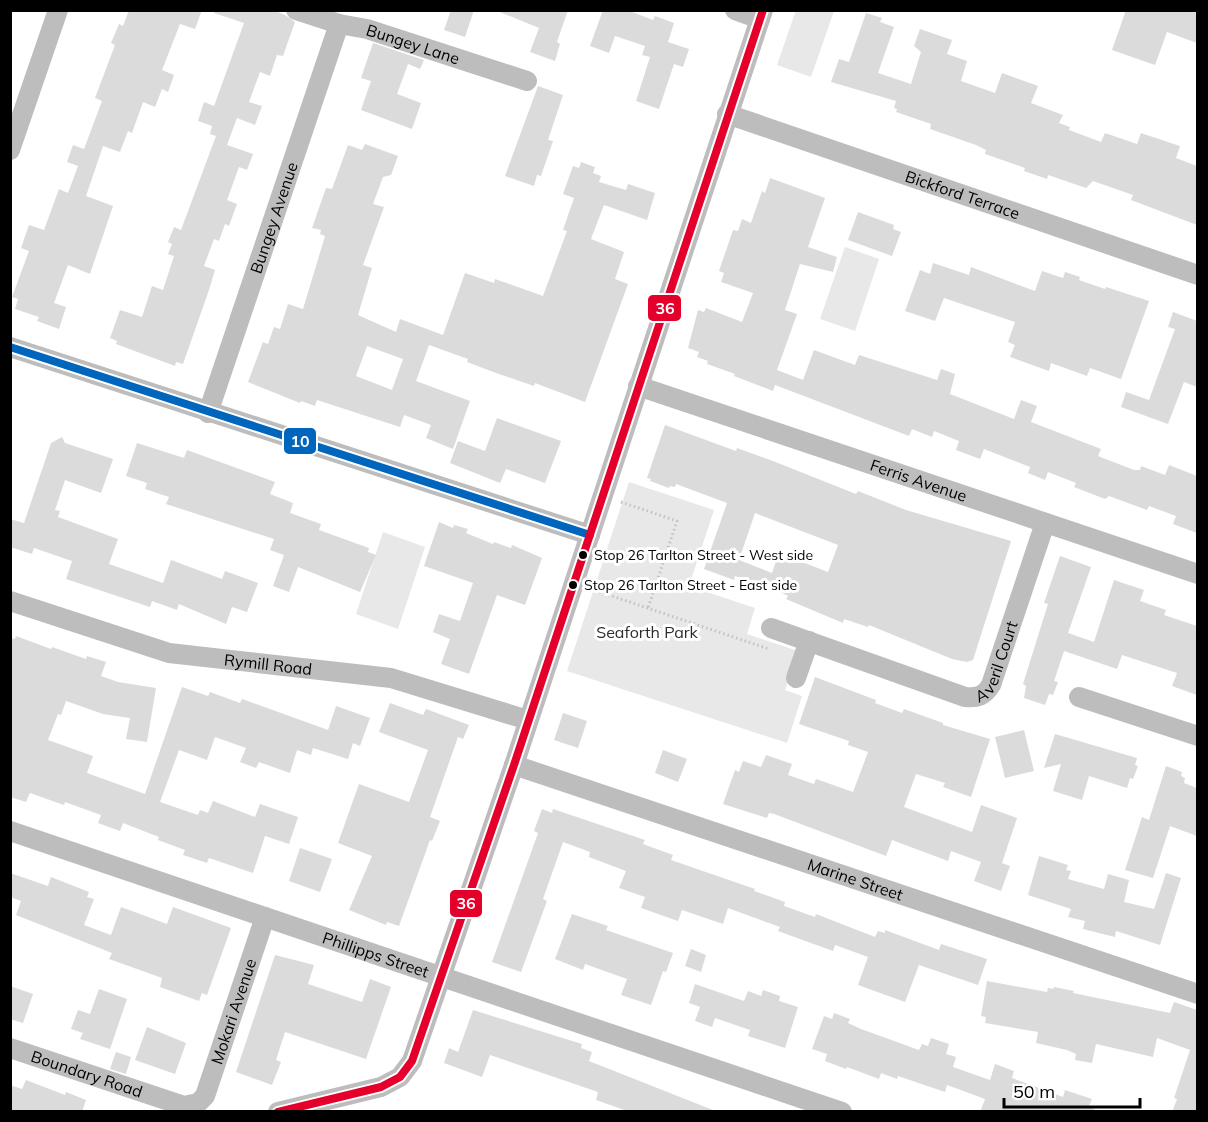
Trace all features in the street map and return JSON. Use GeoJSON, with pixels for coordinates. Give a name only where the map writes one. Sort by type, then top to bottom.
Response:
{"type":"FeatureCollection","features":[{"type":"Feature","properties":{"kind":"street"},"geometry":{"type":"LineString","coordinates":[[12,143],[58,10]]}},
{"type":"Feature","properties":{"kind":"street","name":"Bungey Lane"},"geometry":{"type":"LineString","coordinates":[[296,10],[339,24],[367,29],[527,81]]}},
{"type":"Feature","properties":{"kind":"street"},"geometry":{"type":"LineString","coordinates":[[278,1112],[381,1087],[400,1077],[412,1061],[514,765],[761,15],[735,10]]}},
{"type":"Feature","properties":{"kind":"street","name":"Bungey Avenue"},"geometry":{"type":"LineString","coordinates":[[208,413],[339,24]]}},
{"type":"Feature","properties":{"kind":"street","name":"Bickford Terrace"},"geometry":{"type":"LineString","coordinates":[[727,114],[1197,275]]}},
{"type":"Feature","properties":{"kind":"street"},"geometry":{"type":"LineString","coordinates":[[10,347],[590,535]]}},
{"type":"Feature","properties":{"kind":"street","name":"Ferris Avenue"},"geometry":{"type":"LineString","coordinates":[[638,386],[1197,574]]}},
{"type":"Feature","properties":{"kind":"street","name":"Averil Court"},"geometry":{"type":"LineString","coordinates":[[771,628],[965,697],[977,698],[986,694],[991,685],[1045,523]]}},
{"type":"Feature","properties":{"kind":"street","name":"Rymill Road"},"geometry":{"type":"LineString","coordinates":[[10,601],[169,653],[391,678],[528,720]]}},
{"type":"Feature","properties":{"kind":"street"},"geometry":{"type":"LineString","coordinates":[[796,678],[809,641]]}},
{"type":"Feature","properties":{"kind":"street"},"geometry":{"type":"LineString","coordinates":[[1079,697],[1197,736]]}},
{"type":"Feature","properties":{"kind":"street","name":"Marine Street"},"geometry":{"type":"LineString","coordinates":[[514,765],[1197,994]]}},
{"type":"Feature","properties":{"kind":"street","name":"Phillipps Street"},"geometry":{"type":"LineString","coordinates":[[10,831],[842,1112]]}},
{"type":"Feature","properties":{"kind":"street","name":"Mokari Avenue"},"geometry":{"type":"LineString","coordinates":[[198,1103],[205,1096],[265,917]]}},
{"type":"Feature","properties":{"kind":"street","name":"Boundary Road"},"geometry":{"type":"LineString","coordinates":[[10,1048],[184,1106],[198,1103]]}},
{"type":"Feature","properties":{"kind":"path"},"geometry":{"type":"LineString","coordinates":[[603,495],[677,521],[648,608]]}},
{"type":"Feature","properties":{"kind":"path"},"geometry":{"type":"LineString","coordinates":[[574,583],[769,649]]}},
{"type":"Feature","properties":{"kind":"green space"},"geometry":{"type":"Polygon","coordinates":[[[796,10],[834,11],[811,77],[777,65],[796,10]]]}},
{"type":"Feature","properties":{"kind":"green space"},"geometry":{"type":"Polygon","coordinates":[[[845,247],[879,259],[855,331],[820,319],[845,247]]]}},
{"type":"Feature","properties":{"kind":"green space","name":"Seaforth Park"},"geometry":{"type":"Polygon","coordinates":[[[629,482],[714,510],[689,586],[755,608],[747,634],[798,651],[785,690],[802,696],[787,743],[567,671],[629,482]]]}},
{"type":"Feature","properties":{"kind":"green space"},"geometry":{"type":"Polygon","coordinates":[[[383,532],[425,547],[398,629],[356,614],[383,532]]]}},
{"type":"Feature","properties":{"kind":"building"},"geometry":{"type":"Polygon","coordinates":[[[129,10],[202,10],[195,29],[180,24],[162,70],[174,75],[168,92],[162,89],[155,107],[143,102],[132,133],[128,131],[120,152],[103,146],[86,196],[113,206],[90,274],[68,265],[54,303],[66,307],[59,329],[37,321],[39,317],[15,309],[18,299],[12,297],[29,251],[21,248],[29,225],[44,230],[59,189],[68,193],[78,166],[67,162],[73,145],[84,149],[102,101],[95,98],[115,45],[111,43],[119,24],[123,26],[129,10]]]}},
{"type":"Feature","properties":{"kind":"building"},"geometry":{"type":"Polygon","coordinates":[[[215,10],[273,10],[295,22],[283,56],[277,55],[270,76],[260,72],[249,102],[262,106],[255,125],[237,118],[227,145],[253,154],[247,170],[239,167],[227,200],[237,204],[229,226],[225,224],[219,241],[214,239],[204,266],[215,270],[209,290],[183,364],[176,362],[175,366],[116,344],[117,341],[110,338],[120,310],[142,317],[152,286],[163,290],[174,256],[168,254],[172,244],[168,242],[174,227],[181,230],[216,136],[210,134],[212,126],[198,121],[204,102],[214,106],[244,23],[214,13],[215,10]]]}},
{"type":"Feature","properties":{"kind":"building"},"geometry":{"type":"Polygon","coordinates":[[[451,10],[474,10],[465,37],[444,30],[451,10]]]}},
{"type":"Feature","properties":{"kind":"building"},"geometry":{"type":"Polygon","coordinates":[[[495,10],[568,10],[557,42],[560,44],[555,61],[530,52],[539,28],[495,10]]]}},
{"type":"Feature","properties":{"kind":"building"},"geometry":{"type":"Polygon","coordinates":[[[603,10],[627,10],[653,20],[655,16],[674,23],[668,42],[689,49],[683,67],[674,64],[659,109],[636,101],[650,57],[642,55],[645,46],[615,36],[609,53],[590,46],[603,10]]]}},
{"type":"Feature","properties":{"kind":"building"},"geometry":{"type":"Polygon","coordinates":[[[1126,10],[1197,10],[1197,43],[1167,32],[1155,65],[1112,50],[1126,10]]]}},
{"type":"Feature","properties":{"kind":"building"},"geometry":{"type":"Polygon","coordinates":[[[866,13],[882,18],[880,22],[894,27],[878,73],[911,84],[921,52],[914,46],[920,29],[952,40],[947,54],[967,61],[961,81],[995,93],[1002,73],[1038,86],[1031,103],[1063,115],[1059,123],[1070,127],[1069,130],[1101,142],[1105,133],[1137,144],[1141,133],[1180,146],[1176,158],[1197,166],[1197,225],[1131,200],[1133,195],[1093,181],[1086,188],[1048,175],[1047,179],[1024,171],[1025,168],[985,154],[986,150],[976,145],[930,129],[931,124],[896,112],[897,109],[894,108],[896,101],[831,82],[839,59],[849,62],[866,13]]]}},
{"type":"Feature","properties":{"kind":"building"},"geometry":{"type":"Polygon","coordinates":[[[373,43],[424,60],[420,69],[408,64],[397,94],[421,103],[412,129],[361,110],[371,81],[361,78],[373,43]]]}},
{"type":"Feature","properties":{"kind":"building"},"geometry":{"type":"Polygon","coordinates":[[[538,86],[563,95],[548,140],[553,141],[541,176],[537,175],[534,186],[505,176],[538,86]]]}},
{"type":"Feature","properties":{"kind":"building"},"geometry":{"type":"Polygon","coordinates":[[[365,144],[398,156],[391,175],[383,177],[373,204],[384,207],[363,265],[372,268],[358,315],[396,332],[400,319],[443,335],[465,273],[494,283],[495,279],[543,296],[567,231],[563,230],[574,198],[563,194],[573,166],[579,168],[581,162],[595,167],[593,173],[601,176],[599,182],[626,190],[628,184],[655,193],[647,220],[604,205],[591,239],[624,252],[615,279],[628,284],[585,402],[535,383],[534,386],[496,373],[467,362],[468,359],[429,345],[416,381],[470,401],[453,449],[426,438],[431,425],[404,415],[400,427],[317,400],[315,406],[301,401],[300,403],[248,382],[263,342],[268,344],[274,327],[280,329],[288,304],[303,309],[325,236],[320,234],[321,230],[312,228],[326,188],[332,189],[348,145],[362,150],[365,144]],[[367,346],[356,376],[392,390],[403,359],[367,346]]]}},
{"type":"Feature","properties":{"kind":"building"},"geometry":{"type":"Polygon","coordinates":[[[770,178],[825,198],[808,247],[837,257],[833,272],[800,264],[785,310],[797,314],[777,370],[803,380],[814,350],[855,365],[859,355],[937,380],[941,369],[955,374],[950,394],[1014,419],[1021,400],[1037,406],[1031,422],[1101,449],[1098,456],[1134,470],[1140,470],[1141,466],[1165,475],[1169,465],[1197,476],[1197,533],[1173,524],[1176,516],[1149,506],[1147,510],[1109,496],[1105,499],[1074,487],[1076,483],[1048,472],[1045,480],[1028,473],[1030,467],[984,449],[980,459],[956,450],[959,441],[934,431],[932,437],[912,429],[909,436],[775,385],[773,391],[707,364],[708,361],[697,357],[699,352],[688,348],[698,310],[704,312],[706,308],[742,322],[753,293],[721,282],[724,273],[719,271],[733,230],[738,231],[742,219],[751,223],[762,191],[765,193],[770,178]]]}},
{"type":"Feature","properties":{"kind":"building"},"geometry":{"type":"Polygon","coordinates":[[[858,212],[894,225],[893,229],[901,232],[892,256],[848,240],[858,212]]]}},
{"type":"Feature","properties":{"kind":"building"},"geometry":{"type":"Polygon","coordinates":[[[933,263],[969,275],[971,267],[1035,291],[1042,271],[1063,278],[1065,272],[1080,277],[1079,280],[1105,289],[1106,287],[1149,301],[1121,379],[1090,368],[1087,376],[1051,363],[1049,371],[1010,357],[1015,345],[1008,342],[1015,322],[944,298],[935,321],[905,311],[920,270],[930,274],[933,263]]]}},
{"type":"Feature","properties":{"kind":"building"},"geometry":{"type":"Polygon","coordinates":[[[1173,312],[1197,321],[1197,387],[1184,382],[1168,424],[1121,407],[1126,392],[1149,400],[1175,329],[1168,327],[1173,312]]]}},
{"type":"Feature","properties":{"kind":"building"},"geometry":{"type":"Polygon","coordinates":[[[497,418],[561,441],[545,483],[506,469],[500,483],[450,463],[458,441],[485,451],[497,418]]]}},
{"type":"Feature","properties":{"kind":"building"},"geometry":{"type":"Polygon","coordinates":[[[665,425],[736,451],[737,448],[773,461],[856,494],[858,491],[906,510],[1011,541],[973,660],[967,662],[952,659],[869,625],[868,627],[844,619],[843,623],[786,599],[788,596],[776,590],[735,576],[734,580],[704,569],[727,503],[676,484],[675,487],[670,486],[669,488],[647,478],[665,425]],[[755,513],[739,560],[772,573],[779,553],[828,572],[838,545],[755,513]]]}},
{"type":"Feature","properties":{"kind":"building"},"geometry":{"type":"Polygon","coordinates":[[[62,437],[65,443],[113,459],[101,493],[65,480],[55,510],[60,511],[58,517],[118,539],[109,564],[163,583],[171,560],[222,579],[225,571],[258,583],[247,612],[232,607],[226,624],[179,604],[177,610],[152,601],[150,607],[66,579],[72,561],[34,548],[32,554],[10,547],[10,519],[24,523],[51,443],[62,437]]]}},
{"type":"Feature","properties":{"kind":"building"},"geometry":{"type":"Polygon","coordinates":[[[137,443],[184,458],[187,450],[275,482],[270,494],[293,503],[290,513],[321,524],[319,530],[369,548],[368,552],[376,555],[360,592],[298,567],[289,592],[273,586],[284,555],[270,550],[274,539],[166,504],[169,497],[145,489],[147,483],[126,476],[137,443]]]}},
{"type":"Feature","properties":{"kind":"building"},"geometry":{"type":"Polygon","coordinates":[[[439,522],[453,528],[454,525],[468,529],[466,533],[493,544],[494,542],[511,548],[512,545],[542,558],[525,605],[497,595],[469,674],[441,664],[450,639],[433,632],[439,614],[460,621],[473,583],[424,566],[439,522]]]}},
{"type":"Feature","properties":{"kind":"building"},"geometry":{"type":"Polygon","coordinates":[[[1060,556],[1091,567],[1068,633],[1094,642],[1114,580],[1144,590],[1140,601],[1166,610],[1164,615],[1197,626],[1197,695],[1172,686],[1177,673],[1122,655],[1117,669],[1064,651],[1054,681],[1058,682],[1053,695],[1049,694],[1045,705],[1024,698],[1026,686],[1023,684],[1048,604],[1044,603],[1060,556]]]}},
{"type":"Feature","properties":{"kind":"building"},"geometry":{"type":"Polygon","coordinates":[[[16,636],[51,649],[52,647],[86,659],[87,656],[106,662],[101,676],[118,682],[156,688],[147,742],[126,739],[130,718],[103,714],[66,701],[61,715],[58,714],[48,740],[93,756],[87,773],[145,794],[182,687],[208,696],[210,692],[240,703],[242,699],[328,730],[336,706],[370,718],[360,746],[353,743],[348,759],[313,748],[311,755],[297,750],[290,773],[259,762],[256,768],[240,762],[246,748],[215,737],[207,760],[179,750],[160,802],[198,815],[200,810],[208,813],[213,801],[255,817],[260,804],[298,817],[289,844],[265,836],[253,873],[209,858],[207,863],[183,855],[185,850],[123,823],[120,831],[98,823],[101,815],[65,802],[64,805],[30,793],[26,802],[10,797],[10,638],[15,639],[16,636]]]}},
{"type":"Feature","properties":{"kind":"building"},"geometry":{"type":"Polygon","coordinates":[[[815,677],[876,700],[875,703],[902,713],[904,709],[943,723],[943,725],[990,739],[971,797],[943,787],[945,783],[916,774],[904,807],[972,832],[981,805],[1017,818],[1002,863],[1010,866],[1001,891],[974,881],[981,862],[951,851],[948,861],[892,840],[886,856],[774,814],[769,813],[767,818],[723,804],[735,770],[739,772],[743,761],[761,767],[766,755],[792,764],[788,775],[814,784],[816,779],[853,792],[868,752],[848,745],[849,741],[799,724],[815,677]]]}},
{"type":"Feature","properties":{"kind":"building"},"geometry":{"type":"Polygon","coordinates":[[[390,703],[423,715],[426,709],[469,725],[463,739],[458,737],[430,817],[440,821],[432,841],[430,840],[399,926],[387,922],[386,925],[349,910],[372,856],[338,843],[359,784],[409,802],[428,750],[379,732],[390,703]]]}},
{"type":"Feature","properties":{"kind":"building"},"geometry":{"type":"Polygon","coordinates":[[[563,713],[587,721],[578,748],[554,740],[563,713]]]}},
{"type":"Feature","properties":{"kind":"building"},"geometry":{"type":"Polygon","coordinates":[[[1024,730],[1034,771],[1005,778],[995,737],[1024,730]]]}},
{"type":"Feature","properties":{"kind":"building"},"geometry":{"type":"Polygon","coordinates":[[[1055,734],[1137,758],[1135,765],[1138,766],[1133,779],[1130,778],[1127,788],[1089,776],[1082,800],[1053,791],[1061,764],[1044,768],[1055,734]]]}},
{"type":"Feature","properties":{"kind":"building"},"geometry":{"type":"Polygon","coordinates":[[[663,750],[687,759],[678,782],[655,773],[663,750]]]}},
{"type":"Feature","properties":{"kind":"building"},"geometry":{"type":"Polygon","coordinates":[[[1166,766],[1182,772],[1181,776],[1185,778],[1184,783],[1197,788],[1197,836],[1170,826],[1153,878],[1125,870],[1142,817],[1149,820],[1166,766]]]}},
{"type":"Feature","properties":{"kind":"building"},"geometry":{"type":"Polygon","coordinates":[[[542,809],[552,813],[553,809],[645,840],[643,844],[673,855],[671,860],[755,889],[754,891],[785,902],[784,906],[815,917],[816,914],[875,937],[878,931],[885,933],[885,930],[939,950],[941,944],[987,959],[978,985],[919,965],[905,1002],[858,985],[868,957],[835,945],[833,951],[778,931],[780,927],[728,908],[723,924],[682,910],[678,921],[641,908],[645,897],[619,888],[626,871],[589,857],[590,852],[563,842],[543,899],[547,901],[521,972],[492,962],[538,833],[534,831],[542,809]]]}},
{"type":"Feature","properties":{"kind":"building"},"geometry":{"type":"Polygon","coordinates":[[[300,848],[332,859],[320,892],[289,881],[300,848]]]}},
{"type":"Feature","properties":{"kind":"building"},"geometry":{"type":"Polygon","coordinates":[[[1039,856],[1068,865],[1066,870],[1071,871],[1068,879],[1104,889],[1108,874],[1129,880],[1124,902],[1154,909],[1166,873],[1181,878],[1160,945],[1116,931],[1115,937],[1083,929],[1085,921],[1068,917],[1071,909],[1028,895],[1039,856]]]}},
{"type":"Feature","properties":{"kind":"building"},"geometry":{"type":"Polygon","coordinates":[[[10,873],[48,886],[51,877],[89,892],[87,897],[94,899],[84,925],[111,935],[121,907],[167,924],[173,907],[231,928],[207,995],[202,993],[199,1001],[160,987],[162,978],[109,959],[112,953],[16,915],[21,901],[10,897],[10,873]]]}},
{"type":"Feature","properties":{"kind":"building"},"geometry":{"type":"Polygon","coordinates":[[[572,914],[608,926],[606,930],[673,953],[666,972],[663,971],[651,1005],[621,995],[627,979],[585,964],[583,970],[555,959],[572,914]]]}},
{"type":"Feature","properties":{"kind":"building"},"geometry":{"type":"Polygon","coordinates":[[[691,949],[706,955],[701,972],[685,966],[691,949]]]}},
{"type":"Feature","properties":{"kind":"building"},"geometry":{"type":"Polygon","coordinates":[[[275,955],[314,965],[308,984],[362,1002],[370,979],[391,987],[366,1059],[285,1032],[276,1060],[281,1062],[272,1085],[236,1072],[275,955]]]}},
{"type":"Feature","properties":{"kind":"building"},"geometry":{"type":"Polygon","coordinates":[[[987,981],[1047,992],[1048,988],[1053,989],[1054,987],[1170,1013],[1174,1002],[1197,1010],[1197,1112],[1172,1112],[1177,1099],[1174,1098],[1190,1050],[1157,1038],[1153,1057],[1096,1044],[1092,1063],[1075,1060],[1076,1054],[1067,1050],[1036,1043],[1038,1032],[985,1023],[986,1017],[981,1016],[987,981]]]}},
{"type":"Feature","properties":{"kind":"building"},"geometry":{"type":"Polygon","coordinates":[[[695,984],[744,1001],[748,991],[761,996],[763,990],[780,996],[779,1001],[798,1007],[785,1048],[748,1036],[750,1030],[715,1018],[712,1027],[695,1021],[700,1007],[689,1003],[695,984]]]}},
{"type":"Feature","properties":{"kind":"building"},"geometry":{"type":"Polygon","coordinates":[[[10,986],[33,994],[23,1023],[10,1019],[10,986]]]}},
{"type":"Feature","properties":{"kind":"building"},"geometry":{"type":"Polygon","coordinates":[[[99,989],[127,999],[110,1049],[80,1039],[83,1033],[71,1029],[78,1010],[90,1014],[99,989]]]}},
{"type":"Feature","properties":{"kind":"building"},"geometry":{"type":"Polygon","coordinates":[[[473,1010],[582,1044],[581,1048],[592,1052],[589,1061],[718,1112],[630,1112],[596,1100],[598,1092],[490,1055],[482,1077],[444,1063],[449,1048],[458,1052],[473,1010]]]}},
{"type":"Feature","properties":{"kind":"building"},"geometry":{"type":"Polygon","coordinates":[[[834,1013],[850,1019],[848,1023],[861,1029],[919,1050],[922,1044],[928,1046],[931,1038],[949,1044],[946,1054],[956,1057],[953,1067],[990,1080],[995,1064],[1014,1071],[1012,1078],[1063,1097],[1065,1090],[1092,1099],[1089,1106],[1098,1112],[980,1112],[985,1099],[947,1085],[945,1092],[898,1076],[897,1079],[881,1073],[879,1079],[847,1067],[846,1069],[825,1061],[827,1054],[812,1049],[824,1016],[832,1019],[834,1013]]]}},
{"type":"Feature","properties":{"kind":"building"},"geometry":{"type":"Polygon","coordinates":[[[147,1027],[186,1043],[175,1074],[135,1060],[147,1027]]]}},
{"type":"Feature","properties":{"kind":"building"},"geometry":{"type":"Polygon","coordinates":[[[116,1052],[131,1057],[126,1074],[110,1069],[116,1052]]]}},
{"type":"Feature","properties":{"kind":"building"},"geometry":{"type":"Polygon","coordinates":[[[26,1080],[65,1095],[66,1092],[86,1100],[82,1112],[10,1112],[10,1085],[22,1089],[26,1080]]]}},
{"type":"Feature","properties":{"kind":"transit line","name":"36"},"geometry":{"type":"LineString","coordinates":[[278,1112],[381,1087],[400,1077],[412,1061],[514,765],[763,10]]}},
{"type":"Feature","properties":{"kind":"transit line","name":"10"},"geometry":{"type":"LineString","coordinates":[[10,347],[590,535]]}},
{"type":"Feature","properties":{"kind":"place","name":"Stop 26 Tarlton Street - West side"},"geometry":{"type":"Point","coordinates":[583,555]}},
{"type":"Feature","properties":{"kind":"place","name":"Stop 26 Tarlton Street - East side"},"geometry":{"type":"Point","coordinates":[573,585]}}]}
